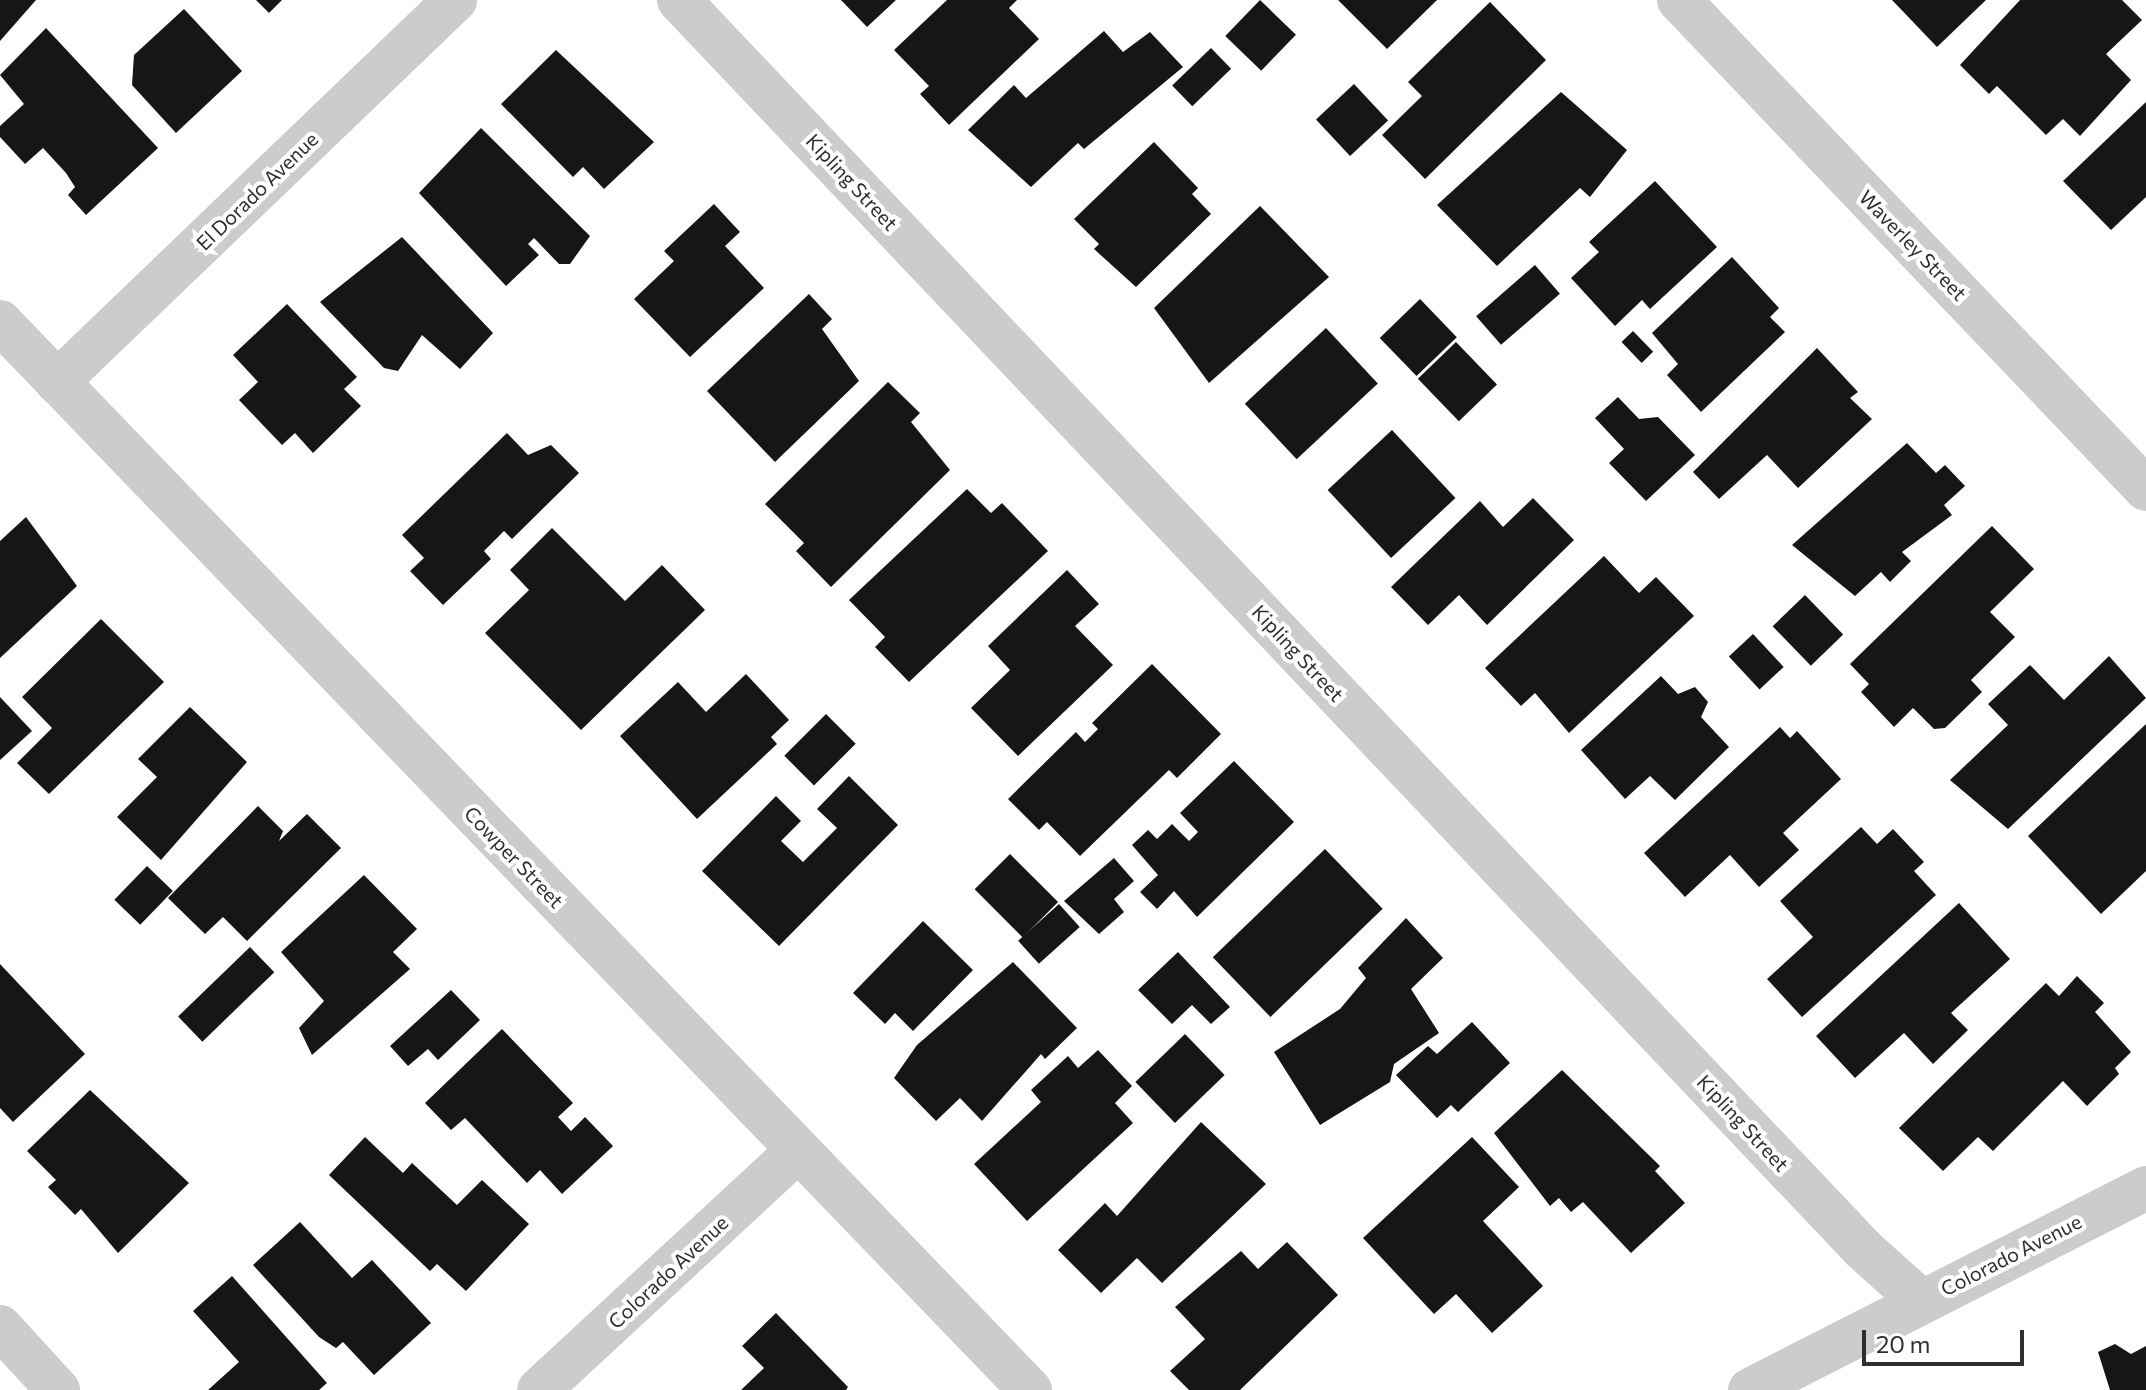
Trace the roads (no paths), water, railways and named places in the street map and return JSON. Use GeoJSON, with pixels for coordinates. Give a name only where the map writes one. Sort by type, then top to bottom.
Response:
{"type":"FeatureCollection","features":[{"type":"Feature","properties":{"kind":"street","name":"El Dorado Avenue"},"geometry":{"type":"LineString","coordinates":[[57,382],[455,0]]}},
{"type":"Feature","properties":{"kind":"street","name":"Kipling Street"},"geometry":{"type":"LineString","coordinates":[[679,0],[1852,1238],[1921,1301]]}},
{"type":"Feature","properties":{"kind":"street","name":"Waverley Street"},"geometry":{"type":"LineString","coordinates":[[1679,0],[2146,489]]}},
{"type":"Feature","properties":{"kind":"street","name":"Cowper Street"},"geometry":{"type":"LineString","coordinates":[[0,322],[796,1152],[1030,1390]]}},
{"type":"Feature","properties":{"kind":"street","name":"Colorado Avenue"},"geometry":{"type":"LineString","coordinates":[[539,1390],[796,1152]]}},
{"type":"Feature","properties":{"kind":"street","name":"Colorado Avenue"},"geometry":{"type":"LineString","coordinates":[[1750,1390],[2146,1188]]}},
{"type":"Feature","properties":{"kind":"street"},"geometry":{"type":"LineString","coordinates":[[0,1327],[58,1390]]}}]}
